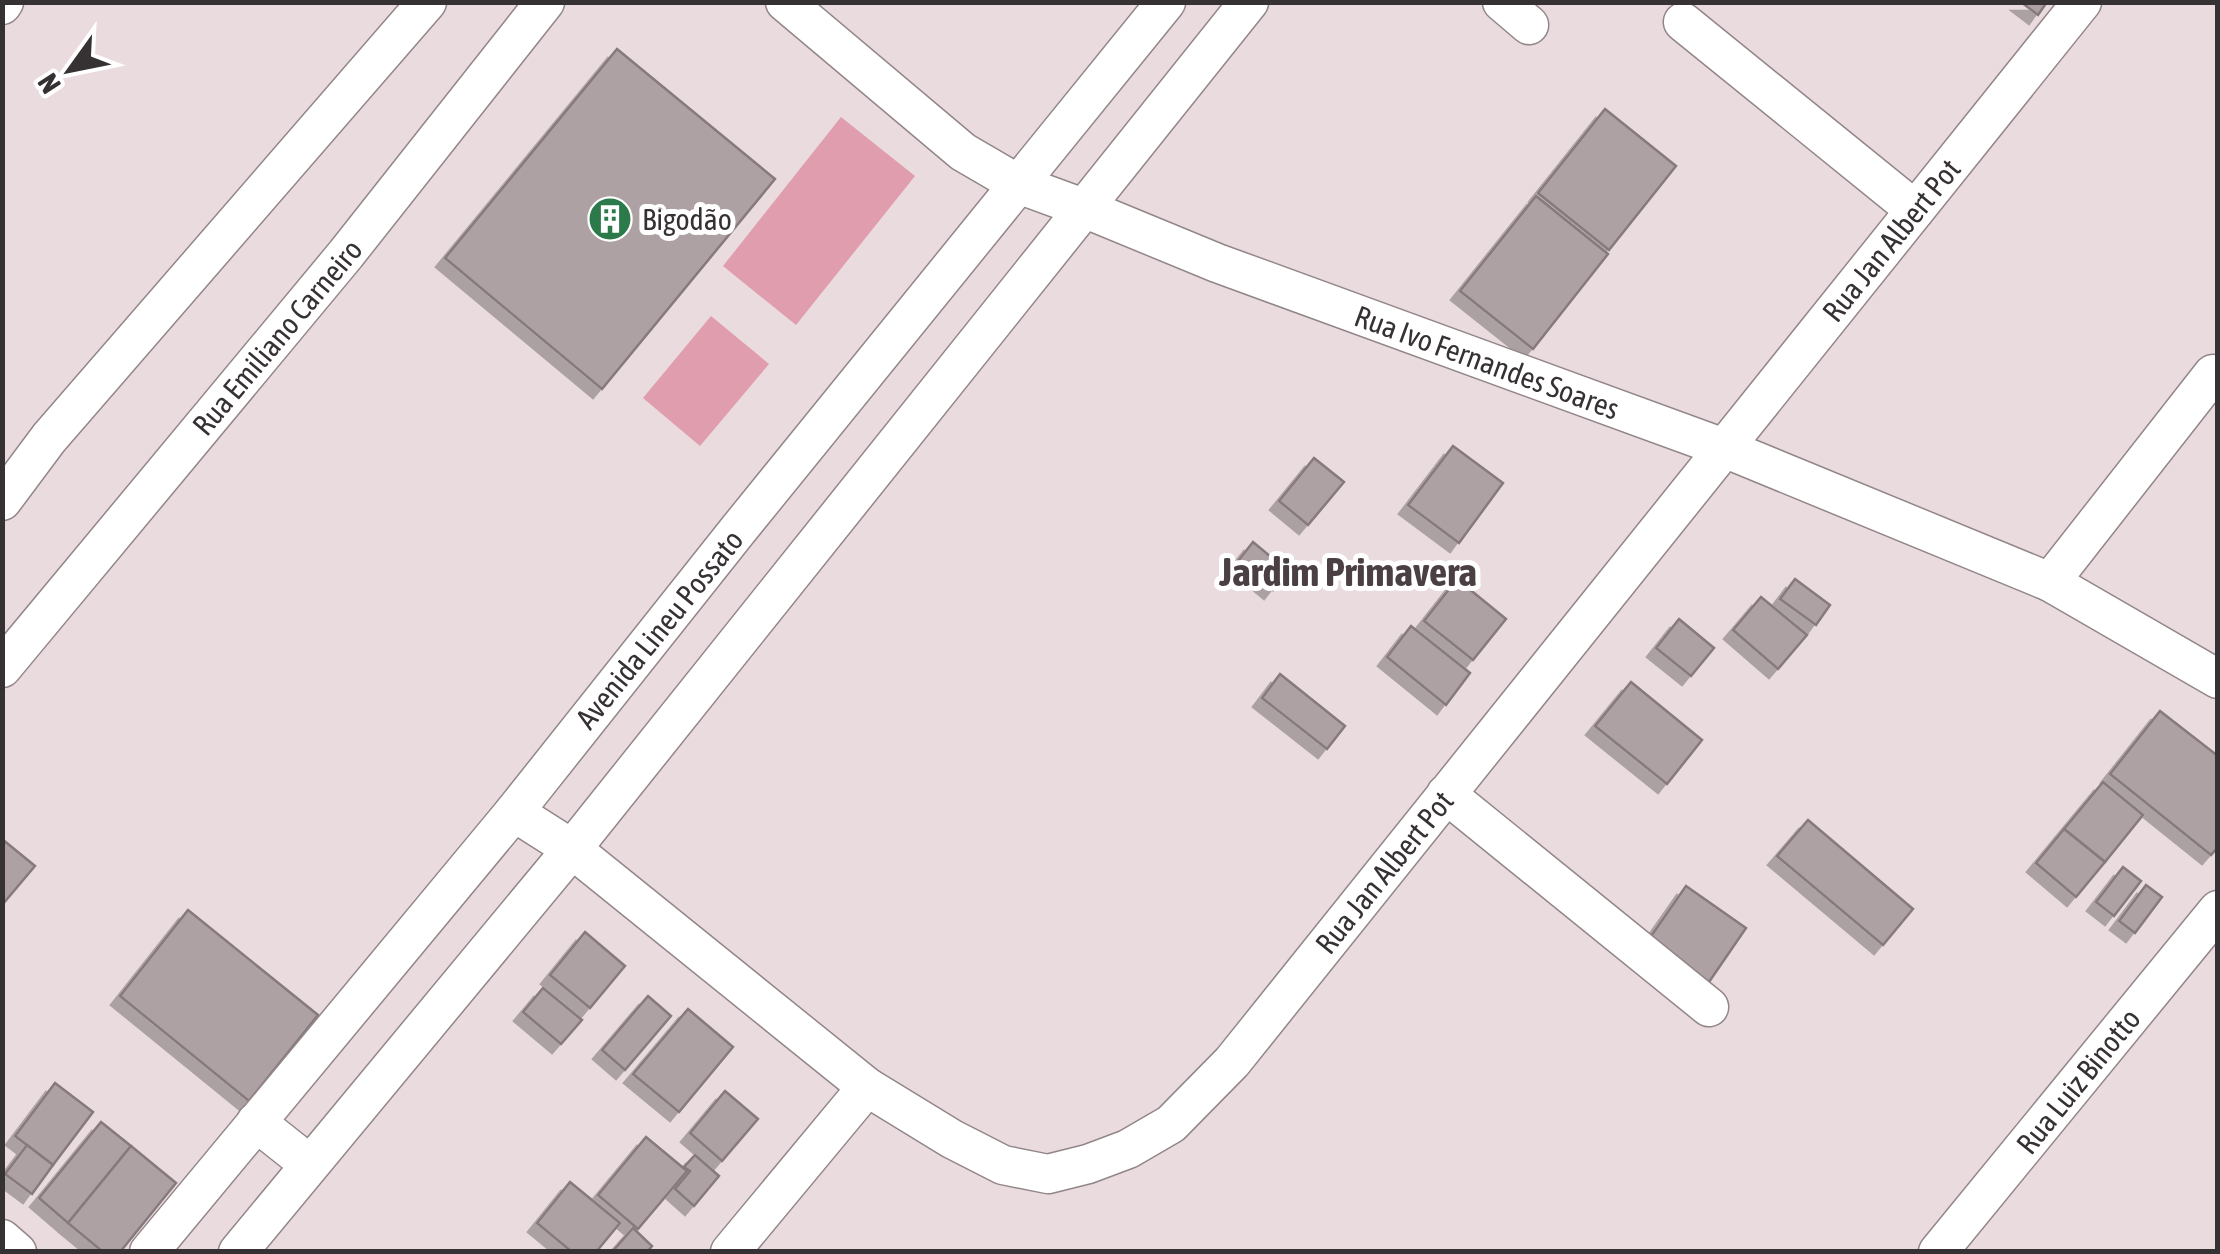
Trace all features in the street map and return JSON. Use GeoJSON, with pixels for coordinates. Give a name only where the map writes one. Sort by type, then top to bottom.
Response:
{"type":"FeatureCollection","features":[{"type":"Feature","properties":{"kind":"street"},"geometry":{"type":"LineString","coordinates":[[2,501],[48,438],[427,2]]}},
{"type":"Feature","properties":{"kind":"street","name":"Rua Emiliano Carneiro"},"geometry":{"type":"LineString","coordinates":[[4,653],[346,254],[546,2]]}},
{"type":"Feature","properties":{"kind":"street","name":"Rua Ivo Fernandes Soares"},"geometry":{"type":"LineString","coordinates":[[786,2],[963,152],[1018,184],[1086,208],[1216,264],[1724,448],[2050,582],[2218,679]]}},
{"type":"Feature","properties":{"kind":"street","name":"Avenida Lineu Possato"},"geometry":{"type":"LineString","coordinates":[[149,1252],[514,812],[1166,2]]}},
{"type":"Feature","properties":{"kind":"street"},"geometry":{"type":"LineString","coordinates":[[238,1252],[572,849],[1249,2]]}},
{"type":"Feature","properties":{"kind":"street","name":"Rua Jan Albert Pot"},"geometry":{"type":"LineString","coordinates":[[514,812],[572,849],[866,1086],[952,1139],[1003,1165],[1048,1174],[1128,1149],[1171,1124],[1232,1062],[2082,2]]}},
{"type":"Feature","properties":{"kind":"street"},"geometry":{"type":"LineString","coordinates":[[1683,22],[1916,210]]}},
{"type":"Feature","properties":{"kind":"street"},"geometry":{"type":"LineString","coordinates":[[2050,582],[2214,374]]}},
{"type":"Feature","properties":{"kind":"street"},"geometry":{"type":"LineString","coordinates":[[1446,794],[1709,1007]]}},
{"type":"Feature","properties":{"kind":"street","name":"Rua Luiz Binotto"},"geometry":{"type":"LineString","coordinates":[[1938,1252],[2218,910]]}},
{"type":"Feature","properties":{"kind":"street"},"geometry":{"type":"LineString","coordinates":[[730,1252],[866,1086]]}},
{"type":"Feature","properties":{"kind":"street"},"geometry":{"type":"LineString","coordinates":[[256,1122],[309,1164]]}},
{"type":"Feature","properties":{"kind":"street"},"geometry":{"type":"LineString","coordinates":[[2,1239],[18,1252]]}},
{"type":"Feature","properties":{"kind":"shaded area"},"geometry":{"type":"Polygon","coordinates":[[[841,117],[915,176],[796,325],[723,266],[841,117]]]}},
{"type":"Feature","properties":{"kind":"shaded area"},"geometry":{"type":"Polygon","coordinates":[[[711,316],[769,364],[700,446],[643,398],[711,316]]]}},
{"type":"Feature","properties":{"kind":"building"},"geometry":{"type":"Polygon","coordinates":[[[2021,2],[2047,2],[2038,15],[2021,2]]]}},
{"type":"Feature","properties":{"kind":"building","name":"Bigodão"},"geometry":{"type":"Polygon","coordinates":[[[617,49],[775,179],[602,389],[445,258],[617,49]]]}},
{"type":"Feature","properties":{"kind":"building"},"geometry":{"type":"Polygon","coordinates":[[[1605,109],[1676,166],[1609,250],[1538,193],[1605,109]]]}},
{"type":"Feature","properties":{"kind":"building"},"geometry":{"type":"Polygon","coordinates":[[[1536,196],[1608,254],[1533,349],[1460,291],[1536,196]]]}},
{"type":"Feature","properties":{"kind":"building"},"geometry":{"type":"Polygon","coordinates":[[[1453,446],[1503,483],[1459,543],[1408,505],[1453,446]]]}},
{"type":"Feature","properties":{"kind":"building"},"geometry":{"type":"Polygon","coordinates":[[[1314,458],[1344,482],[1308,525],[1279,501],[1314,458]]]}},
{"type":"Feature","properties":{"kind":"building"},"geometry":{"type":"Polygon","coordinates":[[[1253,542],[1288,571],[1273,590],[1238,561],[1253,542]]]}},
{"type":"Feature","properties":{"kind":"building"},"geometry":{"type":"Polygon","coordinates":[[[1457,579],[1506,619],[1473,660],[1424,621],[1457,579]]]}},
{"type":"Feature","properties":{"kind":"building"},"geometry":{"type":"Polygon","coordinates":[[[1795,579],[1830,605],[1816,625],[1780,599],[1795,579]]]}},
{"type":"Feature","properties":{"kind":"building"},"geometry":{"type":"Polygon","coordinates":[[[1761,597],[1807,635],[1778,669],[1733,630],[1761,597]]]}},
{"type":"Feature","properties":{"kind":"building"},"geometry":{"type":"Polygon","coordinates":[[[1679,619],[1714,648],[1691,676],[1656,648],[1679,619]]]}},
{"type":"Feature","properties":{"kind":"building"},"geometry":{"type":"Polygon","coordinates":[[[1411,626],[1470,673],[1446,705],[1387,657],[1411,626]]]}},
{"type":"Feature","properties":{"kind":"building"},"geometry":{"type":"Polygon","coordinates":[[[1280,674],[1345,726],[1327,749],[1262,698],[1280,674]]]}},
{"type":"Feature","properties":{"kind":"building"},"geometry":{"type":"Polygon","coordinates":[[[1631,682],[1702,740],[1667,784],[1595,726],[1631,682]]]}},
{"type":"Feature","properties":{"kind":"building"},"geometry":{"type":"Polygon","coordinates":[[[2160,711],[2218,756],[2218,847],[2211,855],[2110,774],[2160,711]]]}},
{"type":"Feature","properties":{"kind":"building"},"geometry":{"type":"Polygon","coordinates":[[[2103,782],[2143,815],[2105,862],[2064,829],[2103,782]]]}},
{"type":"Feature","properties":{"kind":"building"},"geometry":{"type":"Polygon","coordinates":[[[1808,820],[1913,909],[1883,945],[1777,856],[1808,820]]]}},
{"type":"Feature","properties":{"kind":"building"},"geometry":{"type":"Polygon","coordinates":[[[2064,829],[2105,862],[2076,897],[2036,863],[2064,829]]]}},
{"type":"Feature","properties":{"kind":"building"},"geometry":{"type":"Polygon","coordinates":[[[2,839],[35,866],[2,905],[2,839]]]}},
{"type":"Feature","properties":{"kind":"building"},"geometry":{"type":"Polygon","coordinates":[[[2123,867],[2141,881],[2114,916],[2096,902],[2123,867]]]}},
{"type":"Feature","properties":{"kind":"building"},"geometry":{"type":"Polygon","coordinates":[[[2146,885],[2162,897],[2135,933],[2119,921],[2146,885]]]}},
{"type":"Feature","properties":{"kind":"building"},"geometry":{"type":"Polygon","coordinates":[[[1686,886],[1746,928],[1709,982],[1649,939],[1686,886]]]}},
{"type":"Feature","properties":{"kind":"building"},"geometry":{"type":"Polygon","coordinates":[[[188,910],[318,1015],[249,1101],[120,996],[188,910]]]}},
{"type":"Feature","properties":{"kind":"building"},"geometry":{"type":"Polygon","coordinates":[[[585,932],[625,966],[590,1008],[550,975],[585,932]]]}},
{"type":"Feature","properties":{"kind":"building"},"geometry":{"type":"Polygon","coordinates":[[[543,988],[582,1020],[561,1044],[523,1012],[543,988]]]}},
{"type":"Feature","properties":{"kind":"building"},"geometry":{"type":"Polygon","coordinates":[[[648,996],[671,1016],[625,1070],[602,1050],[648,996]]]}},
{"type":"Feature","properties":{"kind":"building"},"geometry":{"type":"Polygon","coordinates":[[[688,1009],[733,1047],[679,1112],[633,1074],[688,1009]]]}},
{"type":"Feature","properties":{"kind":"building"},"geometry":{"type":"Polygon","coordinates":[[[55,1083],[93,1112],[53,1165],[15,1136],[55,1083]]]}},
{"type":"Feature","properties":{"kind":"building"},"geometry":{"type":"Polygon","coordinates":[[[725,1091],[758,1119],[722,1161],[690,1133],[725,1091]]]}},
{"type":"Feature","properties":{"kind":"building"},"geometry":{"type":"Polygon","coordinates":[[[101,1122],[131,1146],[68,1223],[39,1198],[101,1122]]]}},
{"type":"Feature","properties":{"kind":"building"},"geometry":{"type":"Polygon","coordinates":[[[646,1137],[687,1171],[638,1229],[598,1195],[646,1137]]]}},
{"type":"Feature","properties":{"kind":"building"},"geometry":{"type":"Polygon","coordinates":[[[27,1145],[53,1165],[32,1194],[5,1174],[27,1145]]]}},
{"type":"Feature","properties":{"kind":"building"},"geometry":{"type":"Polygon","coordinates":[[[131,1146],[176,1183],[120,1252],[103,1252],[68,1223],[131,1146]]]}},
{"type":"Feature","properties":{"kind":"building"},"geometry":{"type":"Polygon","coordinates":[[[695,1155],[719,1176],[694,1206],[675,1189],[690,1171],[684,1167],[695,1155]]]}},
{"type":"Feature","properties":{"kind":"building"},"geometry":{"type":"Polygon","coordinates":[[[570,1182],[620,1223],[596,1252],[572,1252],[537,1223],[570,1182]]]}},
{"type":"Feature","properties":{"kind":"building"},"geometry":{"type":"Polygon","coordinates":[[[633,1228],[652,1246],[647,1252],[612,1252],[633,1228]]]}},
{"type":"Feature","properties":{"kind":"place","name":"Bigodão"},"geometry":{"type":"Point","coordinates":[610,219]}},
{"type":"Feature","properties":{"kind":"district","name":"Jardim Primavera"},"geometry":{"type":"Point","coordinates":[1348,571]}}]}
